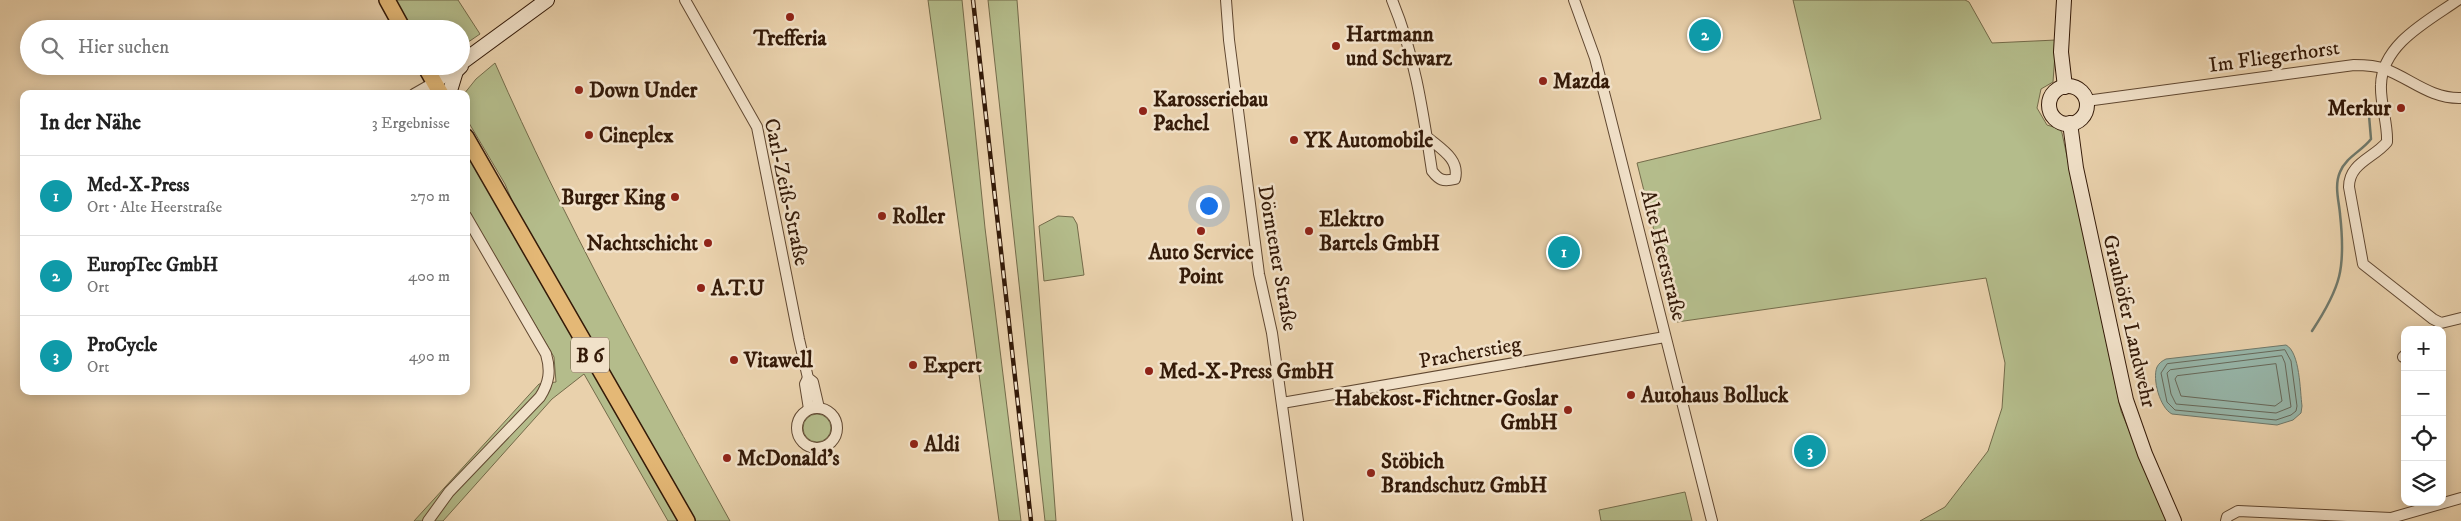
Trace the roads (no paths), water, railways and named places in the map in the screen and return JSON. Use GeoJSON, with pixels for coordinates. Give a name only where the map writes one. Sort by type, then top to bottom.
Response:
{"type":"FeatureCollection","features":[{"type":"Feature","properties":{"kind":"main road"},"geometry":{"type":"LineString","coordinates":[[386,0],[398,20]]}},
{"type":"Feature","properties":{"kind":"main road"},"geometry":{"type":"LineString","coordinates":[[430,75],[438,88]]}},
{"type":"Feature","properties":{"kind":"main road","name":"B 6"},"geometry":{"type":"LineString","coordinates":[[470,144],[687,521]]}},
{"type":"Feature","properties":{"kind":"street"},"geometry":{"type":"LineString","coordinates":[[470,58],[547,0]]}},
{"type":"Feature","properties":{"kind":"street","name":"Carl-Zeiß-Straße"},"geometry":{"type":"LineString","coordinates":[[685,0],[757,127],[808,378],[805,384],[814,409]]}},
{"type":"Feature","properties":{"kind":"street","name":"Dörntener Straße"},"geometry":{"type":"LineString","coordinates":[[1226,0],[1228,40],[1258,274],[1271,323],[1298,521]]}},
{"type":"Feature","properties":{"kind":"street"},"geometry":{"type":"LineString","coordinates":[[1392,0],[1406,34],[1418,77],[1427,137]]}},
{"type":"Feature","properties":{"kind":"street","name":"Alte Heerstraße"},"geometry":{"type":"LineString","coordinates":[[1574,0],[1595,58],[1608,104],[1712,521]]}},
{"type":"Feature","properties":{"kind":"street"},"geometry":{"type":"LineString","coordinates":[[2064,0],[2061,52],[2065,86]]}},
{"type":"Feature","properties":{"kind":"street"},"geometry":{"type":"LineString","coordinates":[[2458,0],[2402,40],[2388,57],[2380,86],[2387,142],[2355,168],[2349,180],[2360,255],[2368,270],[2433,319],[2437,326],[2461,318]]}},
{"type":"Feature","properties":{"kind":"street","name":"Im Fliegerhorst"},"geometry":{"type":"LineString","coordinates":[[2086,100],[2354,64],[2371,65],[2384,69],[2442,97],[2461,98]]}},
{"type":"Feature","properties":{"kind":"street"},"geometry":{"type":"LineString","coordinates":[[438,88],[440,76],[442,75]]}},
{"type":"Feature","properties":{"kind":"street"},"geometry":{"type":"LineString","coordinates":[[451,90],[456,75]]}},
{"type":"Feature","properties":{"kind":"street"},"geometry":{"type":"LineString","coordinates":[[2065,86],[2076,88],[2086,100],[2084,115],[2080,120],[2070,123],[2057,120],[2053,116],[2049,104],[2053,93],[2065,86]]}},
{"type":"Feature","properties":{"kind":"street","name":"Grauhöfer Landwehr"},"geometry":{"type":"LineString","coordinates":[[2070,123],[2076,168],[2126,400],[2144,454],[2174,521]]}},
{"type":"Feature","properties":{"kind":"street"},"geometry":{"type":"LineString","coordinates":[[428,521],[462,478],[540,397],[547,385],[549,373],[546,354],[470,223]]}},
{"type":"Feature","properties":{"kind":"street","name":"Pracherstieg"},"geometry":{"type":"LineString","coordinates":[[1282,403],[1665,337]]}},
{"type":"Feature","properties":{"kind":"street"},"geometry":{"type":"LineString","coordinates":[[2226,521],[2228,517],[2238,511],[2391,518],[2461,498]]}},
{"type":"Feature","properties":{"kind":"street"},"geometry":{"type":"LineString","coordinates":[[2280,521],[2289,514]]}},
{"type":"Feature","properties":{"kind":"water"},"geometry":{"type":"Polygon","coordinates":[[[2286,345],[2291,349],[2297,363],[2301,391],[2301,413],[2293,420],[2277,425],[2172,414],[2164,406],[2158,393],[2156,386],[2157,367],[2166,359],[2286,345]]]}},
{"type":"Feature","properties":{"kind":"waterway"},"geometry":{"type":"LineString","coordinates":[[2312,331],[2329,302],[2339,276],[2342,233],[2337,193],[2338,177],[2346,162],[2371,139],[2368,104]]}},
{"type":"Feature","properties":{"kind":"railway"},"geometry":{"type":"LineString","coordinates":[[973,0],[1031,521]]}},
{"type":"Feature","properties":{"kind":"place","name":"Trefferia"},"geometry":{"type":"Point","coordinates":[790,17]}},
{"type":"Feature","properties":{"kind":"place","name":"EuropTec GmbH"},"geometry":{"type":"Point","coordinates":[1705,35]}},
{"type":"Feature","properties":{"kind":"place","name":"Hartmann und Schwarz"},"geometry":{"type":"Point","coordinates":[1336,46]}},
{"type":"Feature","properties":{"kind":"place","name":"Mazda"},"geometry":{"type":"Point","coordinates":[1543,81]}},
{"type":"Feature","properties":{"kind":"place","name":"Down Under"},"geometry":{"type":"Point","coordinates":[579,90]}},
{"type":"Feature","properties":{"kind":"place","name":"Merkur"},"geometry":{"type":"Point","coordinates":[2401,108]}},
{"type":"Feature","properties":{"kind":"place","name":"Karosseriebau Pachel"},"geometry":{"type":"Point","coordinates":[1143,111]}},
{"type":"Feature","properties":{"kind":"place","name":"Cineplex"},"geometry":{"type":"Point","coordinates":[589,135]}},
{"type":"Feature","properties":{"kind":"place","name":"YK Automobile"},"geometry":{"type":"Point","coordinates":[1294,140]}},
{"type":"Feature","properties":{"kind":"place","name":"Burger King"},"geometry":{"type":"Point","coordinates":[675,197]}},
{"type":"Feature","properties":{"kind":"place","name":"Roller"},"geometry":{"type":"Point","coordinates":[882,216]}},
{"type":"Feature","properties":{"kind":"place","name":"Auto Service Point"},"geometry":{"type":"Point","coordinates":[1201,231]}},
{"type":"Feature","properties":{"kind":"place","name":"Elektro Bartels GmbH"},"geometry":{"type":"Point","coordinates":[1309,231]}},
{"type":"Feature","properties":{"kind":"place","name":"Nachtschicht"},"geometry":{"type":"Point","coordinates":[708,243]}},
{"type":"Feature","properties":{"kind":"place","name":"Med-X-Press"},"geometry":{"type":"Point","coordinates":[1564,252]}},
{"type":"Feature","properties":{"kind":"place","name":"A.T.U"},"geometry":{"type":"Point","coordinates":[701,288]}},
{"type":"Feature","properties":{"kind":"place","name":"Vitawell"},"geometry":{"type":"Point","coordinates":[734,360]}},
{"type":"Feature","properties":{"kind":"place","name":"Expert"},"geometry":{"type":"Point","coordinates":[913,365]}},
{"type":"Feature","properties":{"kind":"place","name":"Med-X-Press GmbH"},"geometry":{"type":"Point","coordinates":[1149,371]}},
{"type":"Feature","properties":{"kind":"place","name":"Autohaus Bolluck"},"geometry":{"type":"Point","coordinates":[1631,395]}},
{"type":"Feature","properties":{"kind":"place","name":"Habekost-Fichtner-Goslar GmbH"},"geometry":{"type":"Point","coordinates":[1568,410]}},
{"type":"Feature","properties":{"kind":"place","name":"Aldi"},"geometry":{"type":"Point","coordinates":[914,444]}},
{"type":"Feature","properties":{"kind":"place","name":"ProCycle"},"geometry":{"type":"Point","coordinates":[1810,451]}},
{"type":"Feature","properties":{"kind":"place","name":"McDonald's"},"geometry":{"type":"Point","coordinates":[727,458]}},
{"type":"Feature","properties":{"kind":"place","name":"Stöbich Brandschutz GmbH"},"geometry":{"type":"Point","coordinates":[1371,473]}}]}
